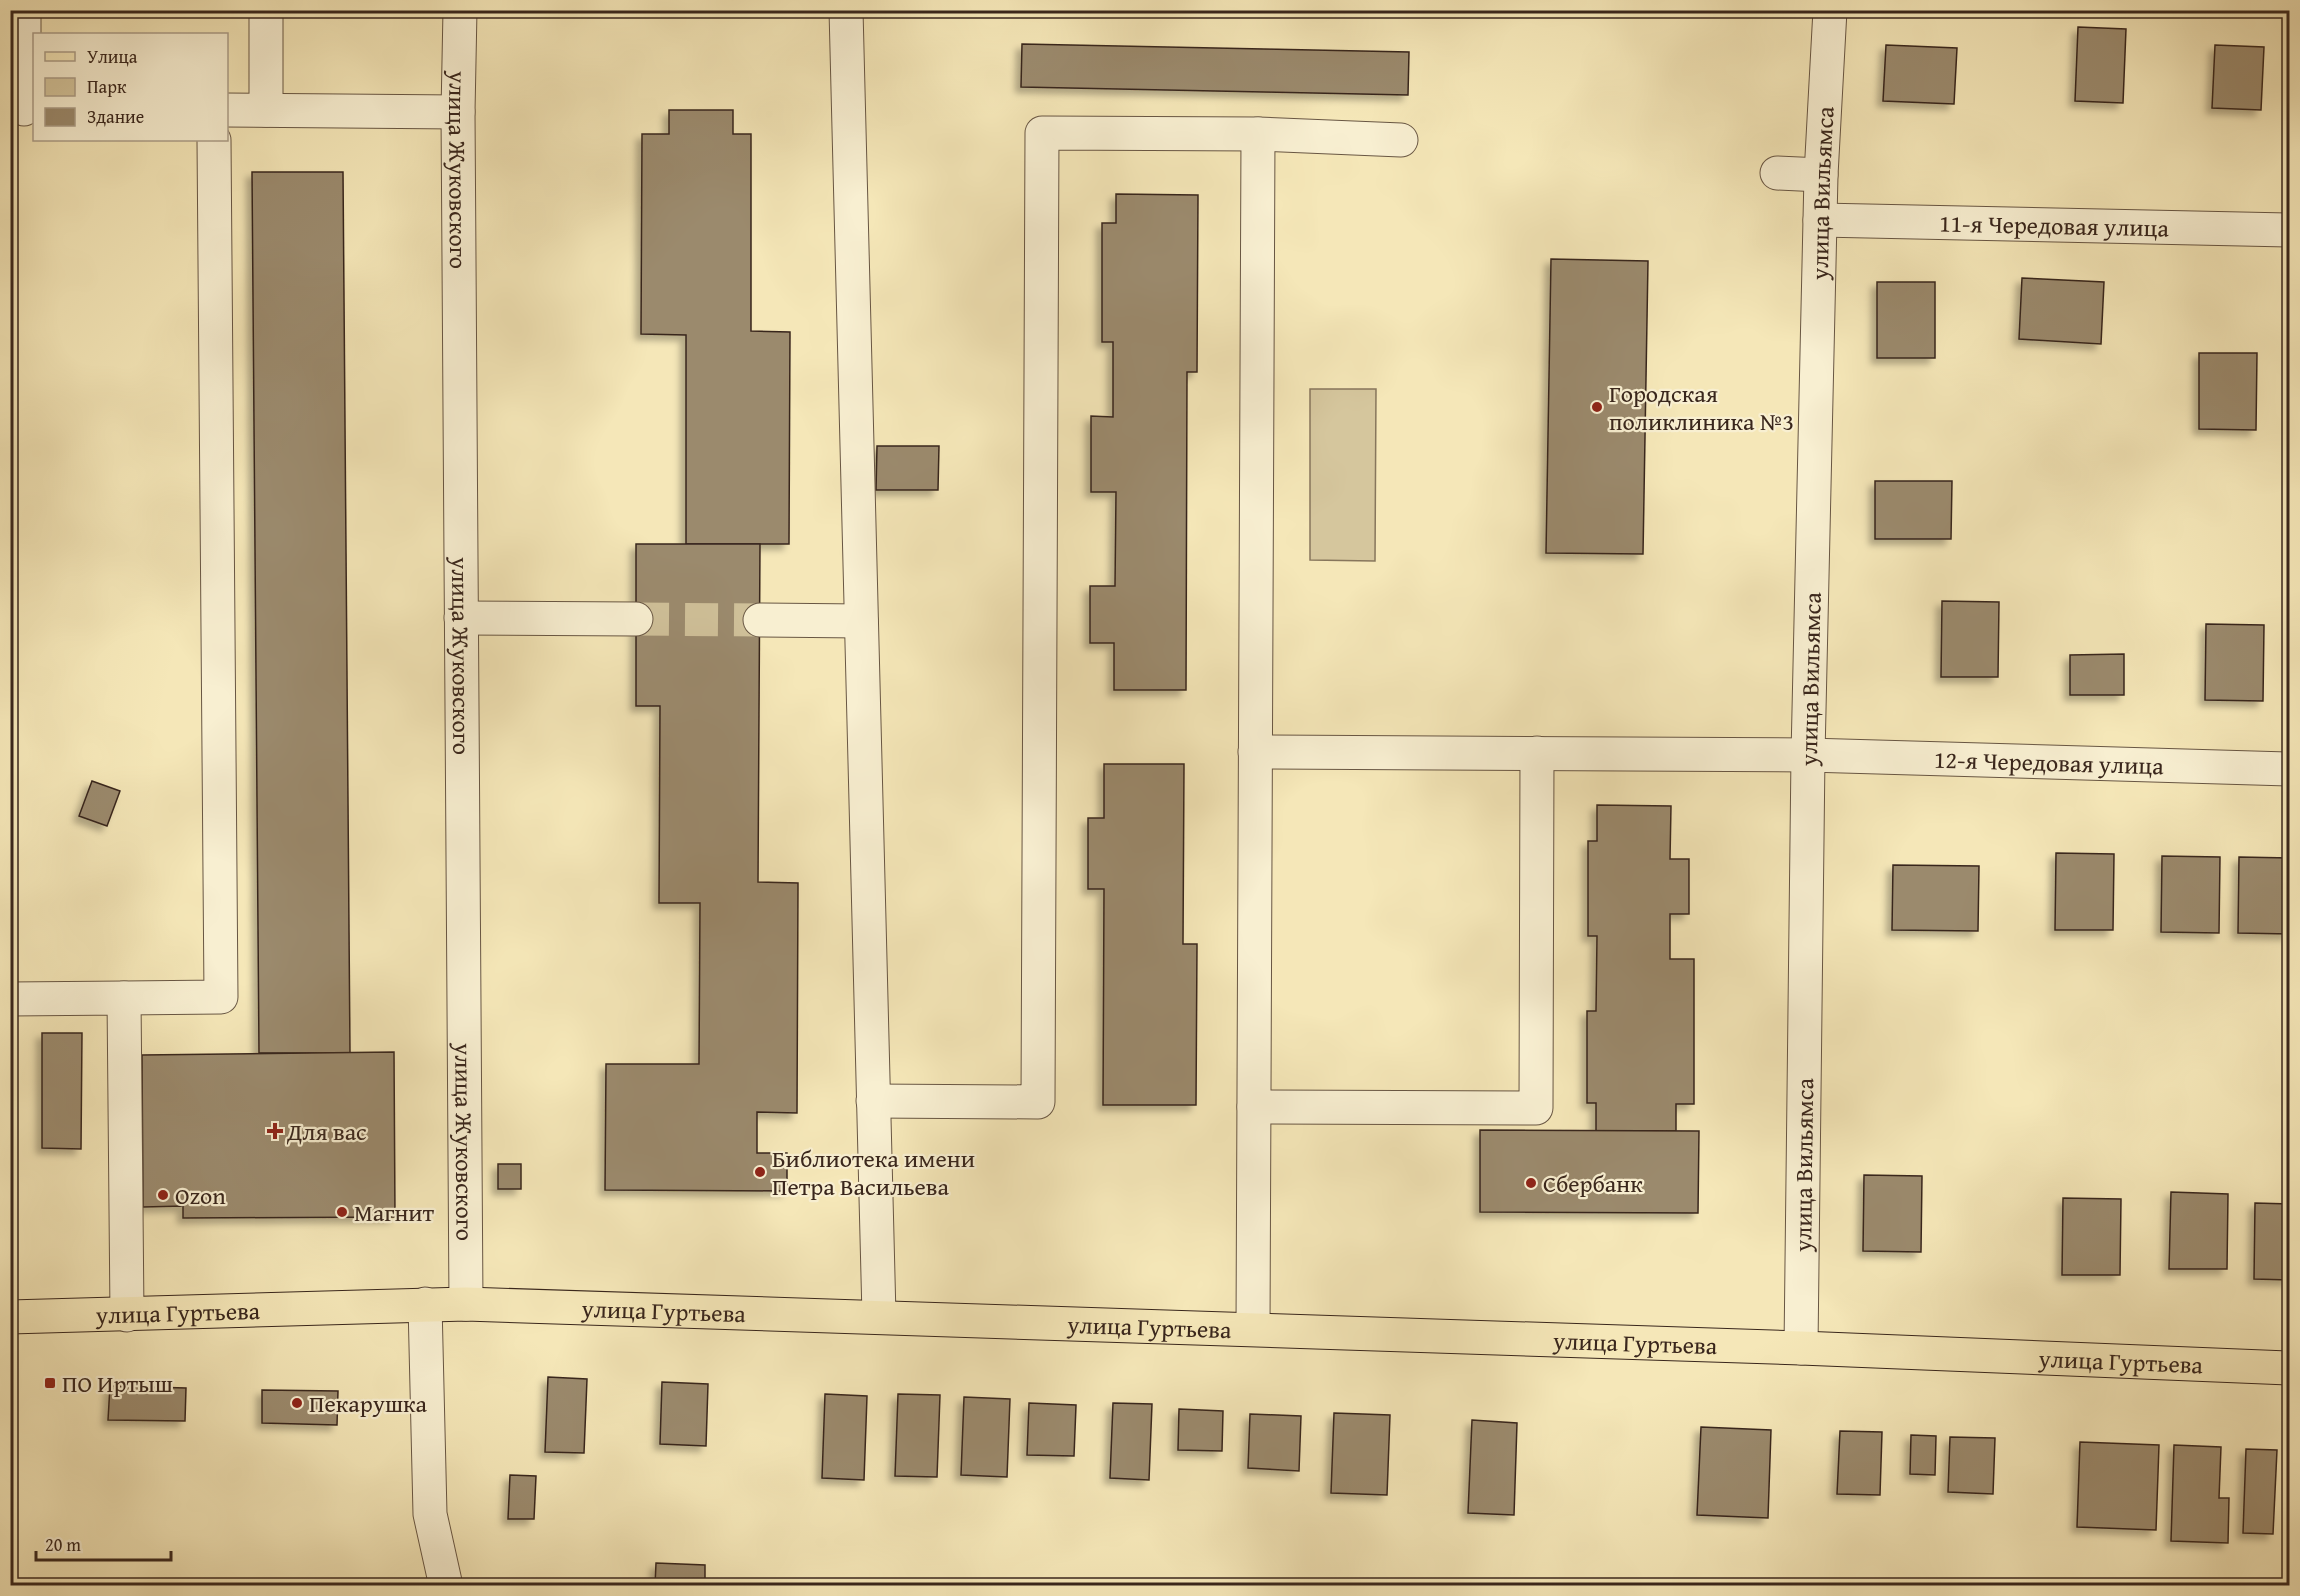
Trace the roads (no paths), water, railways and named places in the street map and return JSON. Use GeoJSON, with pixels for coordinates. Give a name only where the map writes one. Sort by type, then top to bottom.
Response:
{"type":"FeatureCollection","features":[{"type":"Feature","properties":{"kind":"main road","name":"улица Гуртьева"},"geometry":{"type":"LineString","coordinates":[[10,1317],[466,1304],[1801,1348],[2289,1368]]}},
{"type":"Feature","properties":{"kind":"street"},"geometry":{"type":"LineString","coordinates":[[23,109],[24,10]]}},
{"type":"Feature","properties":{"kind":"street"},"geometry":{"type":"LineString","coordinates":[[266,10],[266,110]]}},
{"type":"Feature","properties":{"kind":"street","name":"улица Жуковского"},"geometry":{"type":"LineString","coordinates":[[460,10],[458,112],[466,1304]]}},
{"type":"Feature","properties":{"kind":"street"},"geometry":{"type":"LineString","coordinates":[[846,10],[879,1317]]}},
{"type":"Feature","properties":{"kind":"street","name":"улица Вильямса"},"geometry":{"type":"LineString","coordinates":[[1801,1348],[1808,754],[1821,175],[1830,10]]}},
{"type":"Feature","properties":{"kind":"street"},"geometry":{"type":"LineString","coordinates":[[228,110],[458,112]]}},
{"type":"Feature","properties":{"kind":"street"},"geometry":{"type":"LineString","coordinates":[[873,1101],[1038,1102],[1042,133],[1258,134],[1401,140]]}},
{"type":"Feature","properties":{"kind":"street"},"geometry":{"type":"LineString","coordinates":[[1253,1329],[1258,134]]}},
{"type":"Feature","properties":{"kind":"street"},"geometry":{"type":"LineString","coordinates":[[10,988],[11,999],[221,997],[214,141]]}},
{"type":"Feature","properties":{"kind":"street"},"geometry":{"type":"LineString","coordinates":[[1777,173],[1821,175]]}},
{"type":"Feature","properties":{"kind":"street","name":"11-я Чередовая улица"},"geometry":{"type":"LineString","coordinates":[[1820,220],[2289,230]]}},
{"type":"Feature","properties":{"kind":"street"},"geometry":{"type":"LineString","coordinates":[[461,618],[636,619]]}},
{"type":"Feature","properties":{"kind":"street"},"geometry":{"type":"LineString","coordinates":[[760,620],[861,621]]}},
{"type":"Feature","properties":{"kind":"street","name":"12-я Чередовая улица"},"geometry":{"type":"LineString","coordinates":[[1255,752],[1808,754],[2289,769]]}},
{"type":"Feature","properties":{"kind":"street"},"geometry":{"type":"LineString","coordinates":[[1254,1107],[1536,1108],[1537,753]]}},
{"type":"Feature","properties":{"kind":"street"},"geometry":{"type":"LineString","coordinates":[[124,998],[127,1315]]}},
{"type":"Feature","properties":{"kind":"street"},"geometry":{"type":"LineString","coordinates":[[425,1304],[430,1514],[446,1586]]}},
{"type":"Feature","properties":{"kind":"tunnel"},"geometry":{"type":"LineString","coordinates":[[636,619],[760,620]]}},
{"type":"Feature","properties":{"kind":"place","name":"Городская поликлиника №3"},"geometry":{"type":"Point","coordinates":[1597,407]}},
{"type":"Feature","properties":{"kind":"place","name":"Для вас"},"geometry":{"type":"Point","coordinates":[275,1131]}},
{"type":"Feature","properties":{"kind":"place","name":"Библиотека имени Петра Васильева"},"geometry":{"type":"Point","coordinates":[760,1172]}},
{"type":"Feature","properties":{"kind":"place","name":"Сбербанк"},"geometry":{"type":"Point","coordinates":[1531,1183]}},
{"type":"Feature","properties":{"kind":"place","name":"Ozon"},"geometry":{"type":"Point","coordinates":[163,1195]}},
{"type":"Feature","properties":{"kind":"place","name":"Магнит"},"geometry":{"type":"Point","coordinates":[342,1212]}},
{"type":"Feature","properties":{"kind":"place","name":"ПО Иртыш"},"geometry":{"type":"Point","coordinates":[50,1383]}},
{"type":"Feature","properties":{"kind":"place","name":"Пекарушка"},"geometry":{"type":"Point","coordinates":[297,1403]}}]}
